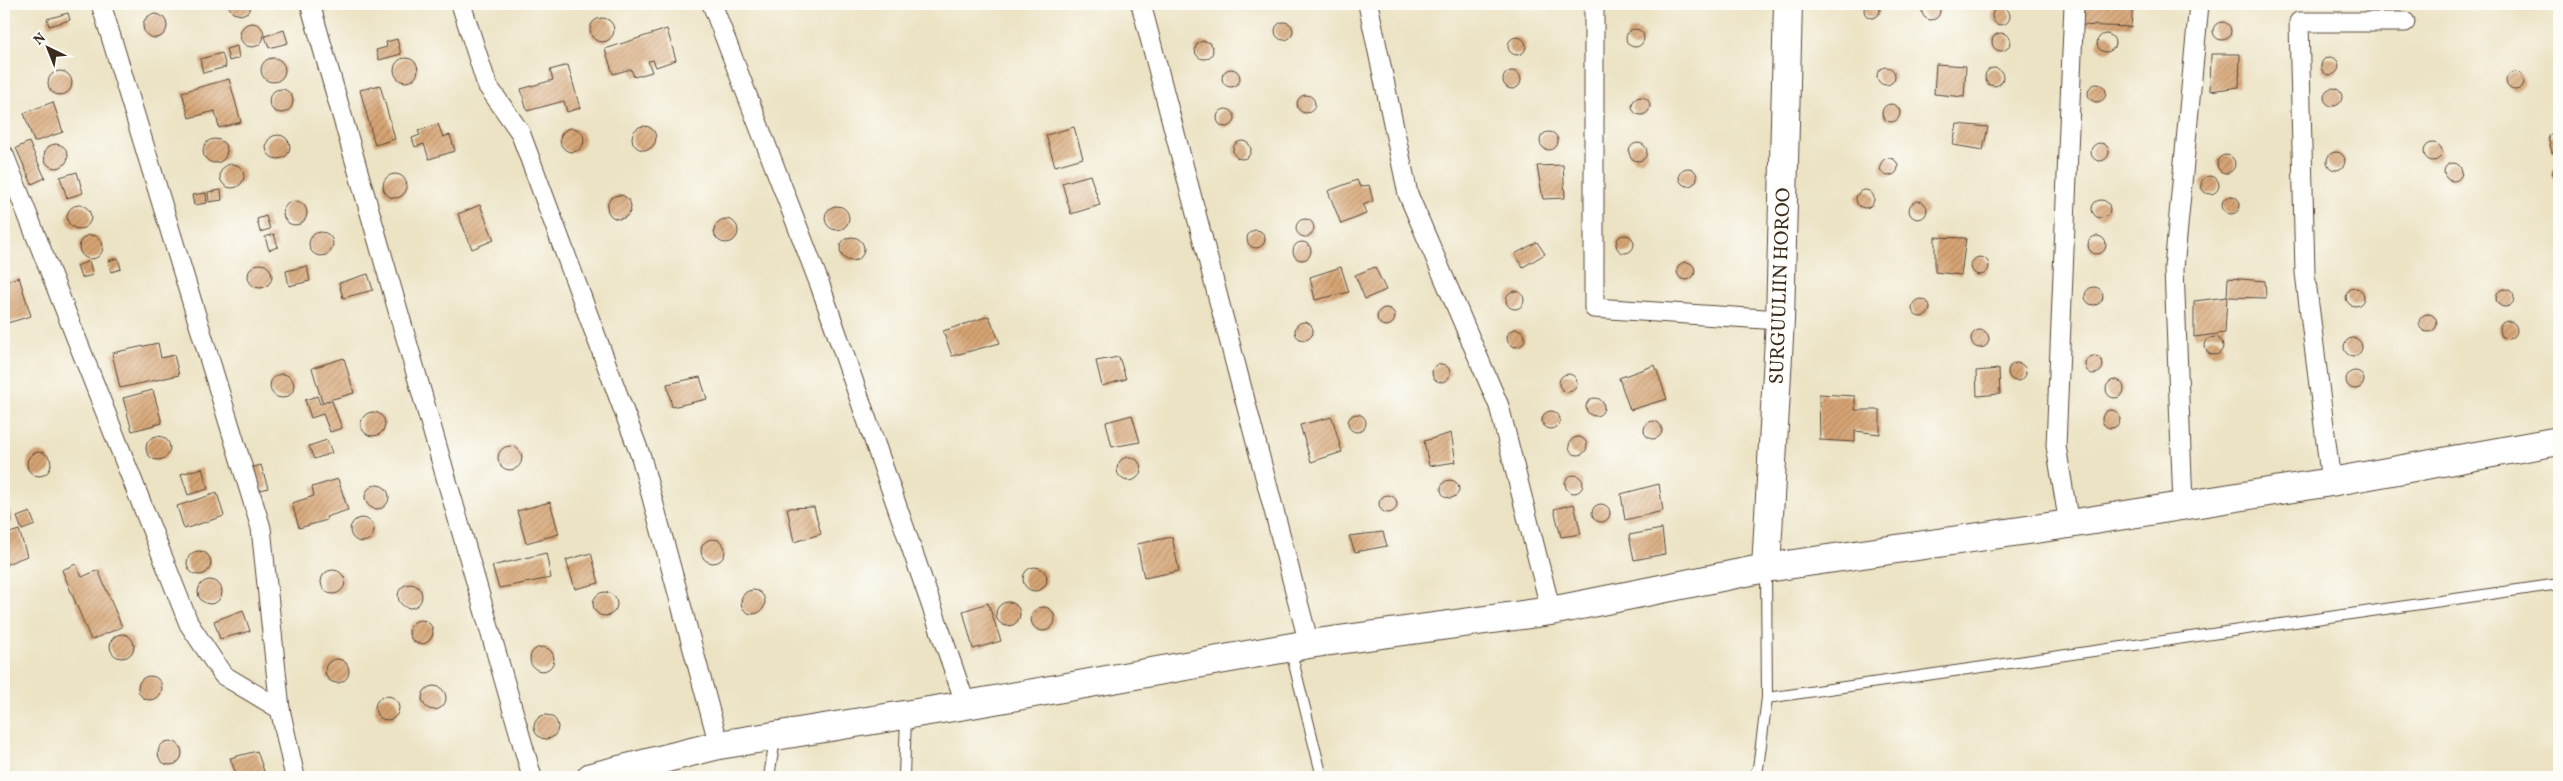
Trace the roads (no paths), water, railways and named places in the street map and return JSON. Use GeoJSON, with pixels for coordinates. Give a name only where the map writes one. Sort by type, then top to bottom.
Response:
{"type":"FeatureCollection","features":[{"type":"Feature","properties":{"kind":"street"},"geometry":{"type":"LineString","coordinates":[[101,4],[260,528],[280,710],[295,777]]}},
{"type":"Feature","properties":{"kind":"street"},"geometry":{"type":"LineString","coordinates":[[310,4],[532,777]]}},
{"type":"Feature","properties":{"kind":"street"},"geometry":{"type":"LineString","coordinates":[[461,4],[487,85],[520,132],[640,457],[718,745]]}},
{"type":"Feature","properties":{"kind":"street"},"geometry":{"type":"LineString","coordinates":[[712,4],[820,285],[966,705]]}},
{"type":"Feature","properties":{"kind":"street"},"geometry":{"type":"LineString","coordinates":[[1141,4],[1300,646]]}},
{"type":"Feature","properties":{"kind":"street"},"geometry":{"type":"LineString","coordinates":[[1368,4],[1408,194],[1499,406],[1551,611]]}},
{"type":"Feature","properties":{"kind":"street"},"geometry":{"type":"LineString","coordinates":[[1594,4],[1594,308],[1780,320]]}},
{"type":"Feature","properties":{"kind":"street","name":"SURGUULIIN HOROO"},"geometry":{"type":"LineString","coordinates":[[1766,568],[1780,320],[1788,4]]}},
{"type":"Feature","properties":{"kind":"street"},"geometry":{"type":"LineString","coordinates":[[2069,524],[2056,446],[2074,4]]}},
{"type":"Feature","properties":{"kind":"street"},"geometry":{"type":"LineString","coordinates":[[2183,505],[2174,268],[2199,4]]}},
{"type":"Feature","properties":{"kind":"street"},"geometry":{"type":"LineString","coordinates":[[2331,482],[2305,274],[2299,22],[2406,22]]}},
{"type":"Feature","properties":{"kind":"street"},"geometry":{"type":"LineString","coordinates":[[4,155],[189,624],[223,675],[280,710]]}},
{"type":"Feature","properties":{"kind":"street"},"geometry":{"type":"LineString","coordinates":[[591,777],[718,745],[776,735],[966,705],[1300,646],[1551,611],[1766,568],[2069,524],[2331,482],[2559,441]]}},
{"type":"Feature","properties":{"kind":"lane"},"geometry":{"type":"LineString","coordinates":[[1752,777],[1758,768],[1767,698],[1766,568]]}},
{"type":"Feature","properties":{"kind":"lane"},"geometry":{"type":"LineString","coordinates":[[1767,698],[2559,584]]}},
{"type":"Feature","properties":{"kind":"lane"},"geometry":{"type":"LineString","coordinates":[[1300,646],[1322,777]]}},
{"type":"Feature","properties":{"kind":"lane"},"geometry":{"type":"LineString","coordinates":[[904,777],[906,714]]}},
{"type":"Feature","properties":{"kind":"lane"},"geometry":{"type":"LineString","coordinates":[[769,777],[776,735]]}}]}
